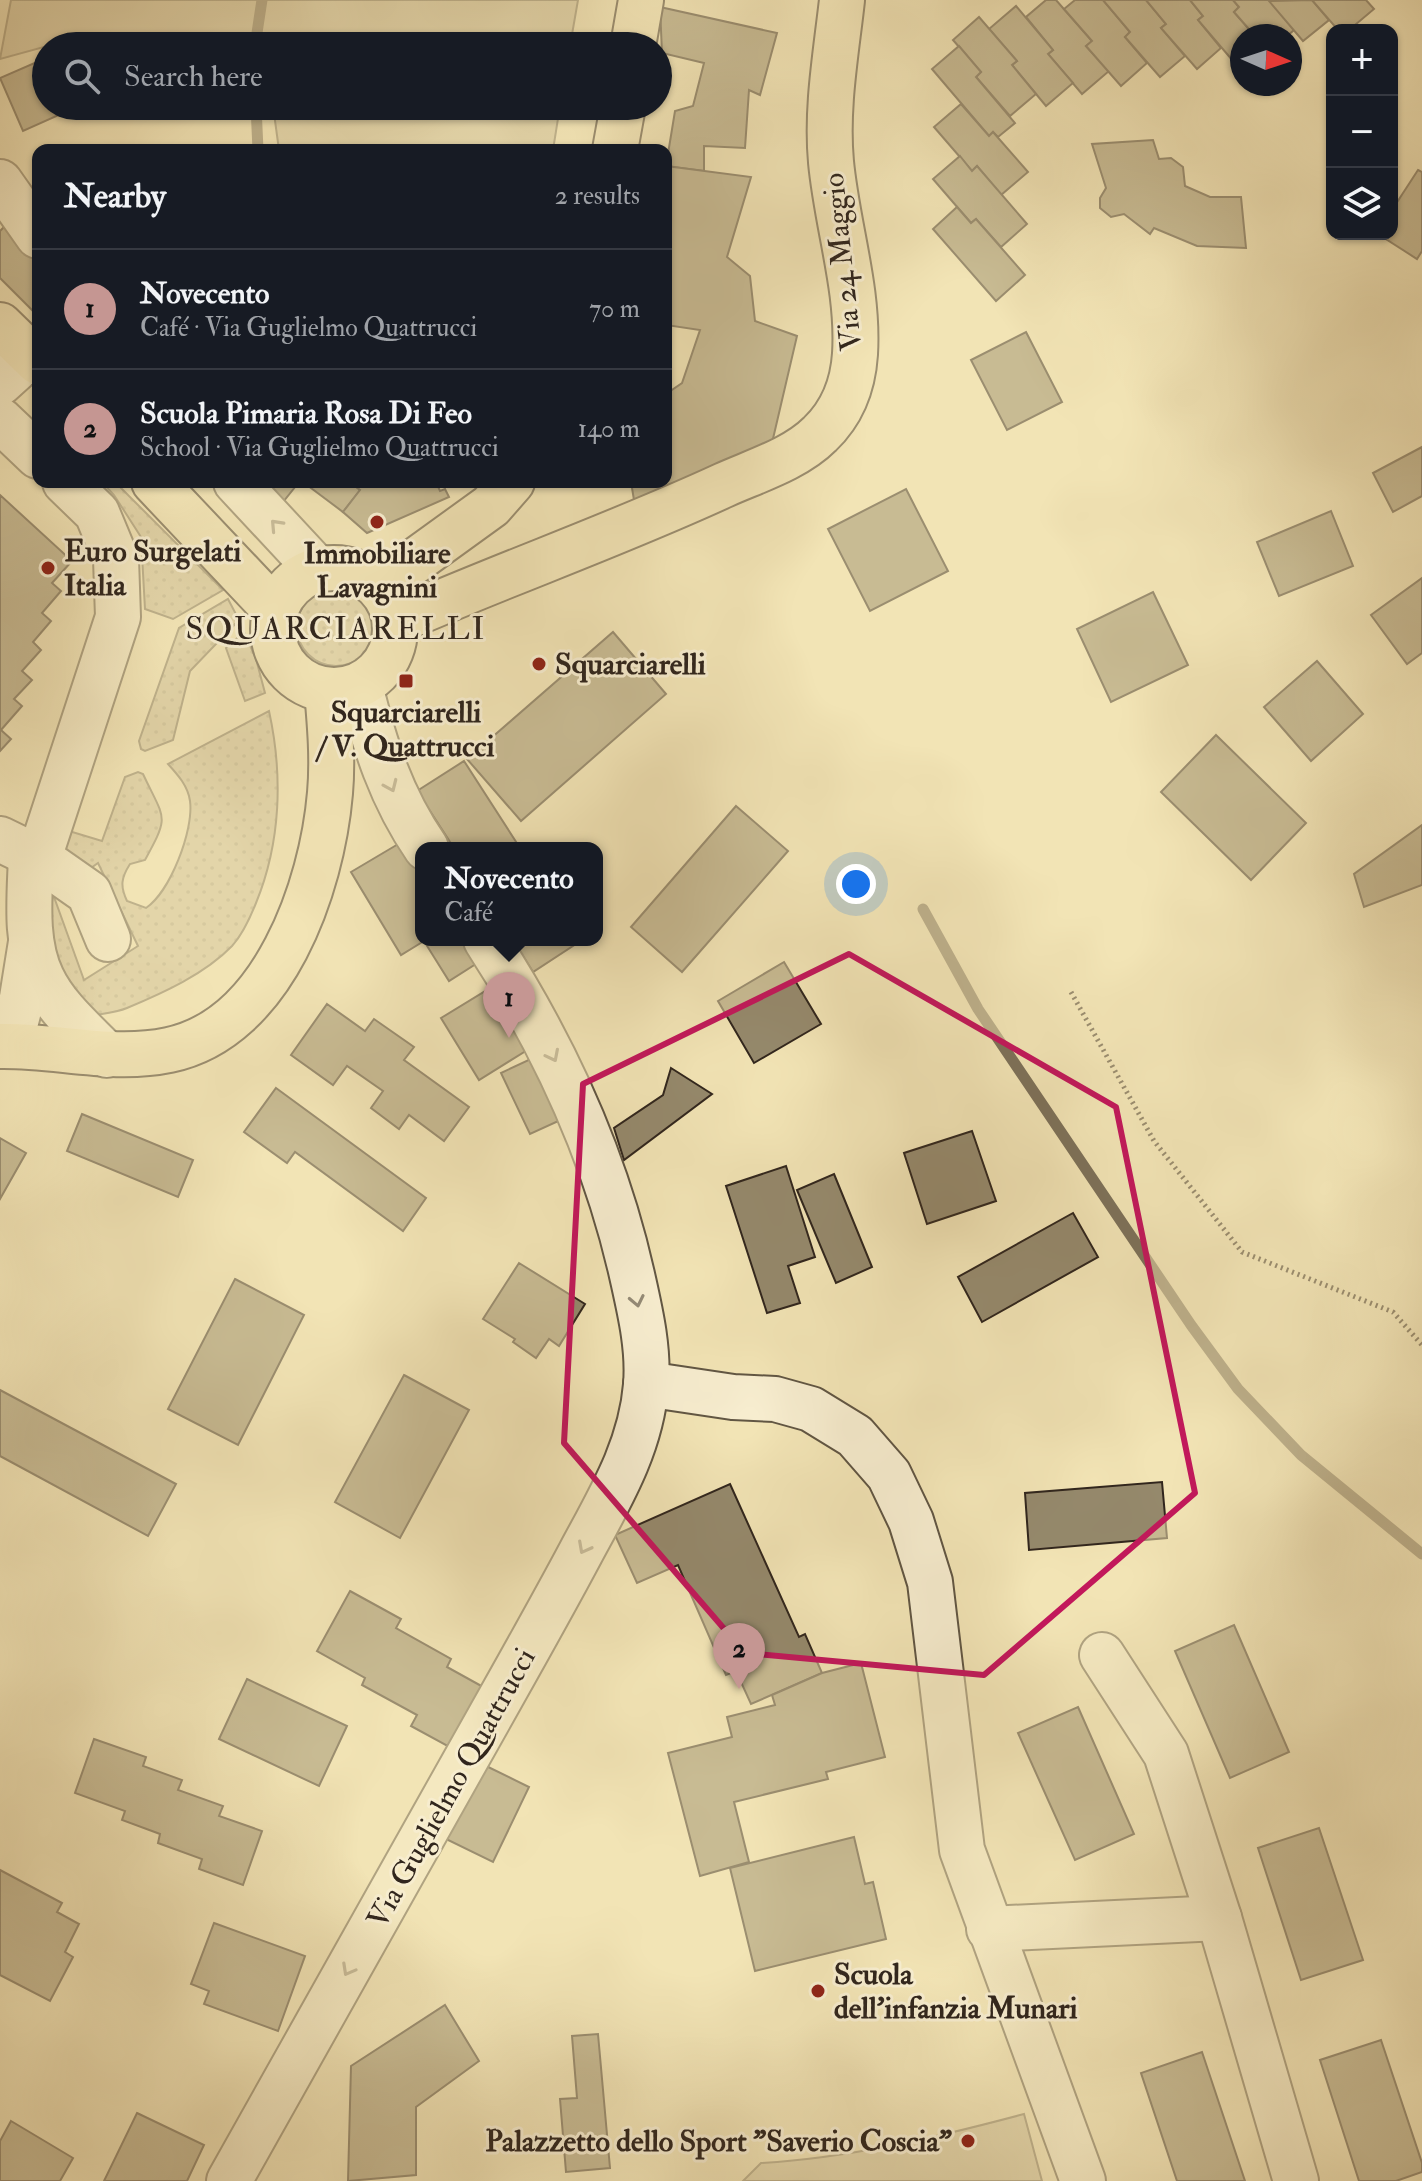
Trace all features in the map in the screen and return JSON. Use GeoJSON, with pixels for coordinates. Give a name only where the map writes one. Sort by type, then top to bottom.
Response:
{"type":"FeatureCollection","features":[{"type":"Feature","properties":{"kind":"main road"},"geometry":{"type":"LineString","coordinates":[[635,32],[641,0]]}},
{"type":"Feature","properties":{"kind":"main road","name":"Via 24 Maggio"},"geometry":{"type":"LineString","coordinates":[[387,604],[476,586],[663,513],[782,459],[811,442],[836,417],[849,390],[855,354],[851,284],[834,186],[829,134],[842,0]]}},
{"type":"Feature","properties":{"kind":"main road"},"geometry":{"type":"LineString","coordinates":[[616,144],[620,120]]}},
{"type":"Feature","properties":{"kind":"main road"},"geometry":{"type":"LineString","coordinates":[[0,325],[23,367]]}},
{"type":"Feature","properties":{"kind":"main road"},"geometry":{"type":"LineString","coordinates":[[160,488],[275,610]]}},
{"type":"Feature","properties":{"kind":"main road"},"geometry":{"type":"LineString","coordinates":[[387,604],[507,488]]}},
{"type":"Feature","properties":{"kind":"main road"},"geometry":{"type":"LineString","coordinates":[[317,569],[351,569],[367,576],[387,604],[394,641],[387,659],[375,674],[343,688],[309,686],[282,663],[274,646],[272,628],[275,610],[284,592],[299,578],[317,569]]}},
{"type":"Feature","properties":{"kind":"main road"},"geometry":{"type":"LineString","coordinates":[[3,1037],[107,1055],[141,1054],[172,1049],[207,1037],[239,1012],[279,961],[311,888],[325,828],[343,688]]}},
{"type":"Feature","properties":{"kind":"street"},"geometry":{"type":"LineString","coordinates":[[0,182],[32,227]]}},
{"type":"Feature","properties":{"kind":"street"},"geometry":{"type":"LineString","coordinates":[[0,420],[32,450]]}},
{"type":"Feature","properties":{"kind":"street"},"geometry":{"type":"LineString","coordinates":[[3,1037],[22,998],[16,939],[25,860],[118,617],[116,559],[97,513],[71,488]]}},
{"type":"Feature","properties":{"kind":"street"},"geometry":{"type":"LineString","coordinates":[[242,488],[317,569]]}},
{"type":"Feature","properties":{"kind":"street"},"geometry":{"type":"LineString","coordinates":[[343,688],[379,756],[402,809],[422,842]]}},
{"type":"Feature","properties":{"kind":"street"},"geometry":{"type":"LineString","coordinates":[[25,860],[89,893],[108,939]]}},
{"type":"Feature","properties":{"kind":"street"},"geometry":{"type":"LineString","coordinates":[[16,939],[61,1007],[107,1055]]}},
{"type":"Feature","properties":{"kind":"street","name":"Via Guglielmo Quattrucci"},"geometry":{"type":"LineString","coordinates":[[229,2181],[545,1619],[619,1482],[636,1438],[646,1384],[643,1337],[620,1229],[597,1156],[554,1057],[489,946]]}},
{"type":"Feature","properties":{"kind":"street"},"geometry":{"type":"LineString","coordinates":[[646,1384],[733,1397],[775,1399],[811,1409],[855,1436],[889,1475],[911,1521],[930,1582],[962,1850],[1083,2181]]}},
{"type":"Feature","properties":{"kind":"street"},"geometry":{"type":"LineString","coordinates":[[1102,1655],[1166,1754],[1219,1918],[1296,2181]]}},
{"type":"Feature","properties":{"kind":"street"},"geometry":{"type":"LineString","coordinates":[[989,1929],[1219,1918]]}},
{"type":"Feature","properties":{"kind":"path"},"geometry":{"type":"LineString","coordinates":[[1071,992],[1154,1141],[1242,1252],[1393,1312],[1422,1345]]}},
{"type":"Feature","properties":{"kind":"highlighted area"},"geometry":{"type":"Polygon","coordinates":[[[849,954],[1116,1107],[1195,1493],[984,1675],[745,1653],[564,1443],[583,1084],[849,954]]]}},
{"type":"Feature","properties":{"kind":"shaded area"},"geometry":{"type":"Polygon","coordinates":[[[11,0],[578,0],[572,32],[32,32],[32,50],[0,59],[11,0]]]}},
{"type":"Feature","properties":{"kind":"shaded area"},"geometry":{"type":"Polygon","coordinates":[[[275,120],[558,120],[554,144],[278,144],[275,120]]]}},
{"type":"Feature","properties":{"kind":"shaded area"},"geometry":{"type":"Polygon","coordinates":[[[108,488],[121,488],[223,590],[173,619],[145,609],[141,537],[108,488]]]}},
{"type":"Feature","properties":{"kind":"shaded area"},"geometry":{"type":"Polygon","coordinates":[[[336,588],[351,591],[363,600],[372,612],[375,627],[372,642],[363,654],[351,663],[336,666],[321,663],[309,654],[300,642],[297,627],[300,612],[309,600],[321,591],[336,588]]]}},
{"type":"Feature","properties":{"kind":"shaded area"},"geometry":{"type":"Polygon","coordinates":[[[228,599],[239,620],[190,671],[173,740],[145,751],[141,749],[139,741],[179,628],[228,599]]]}},
{"type":"Feature","properties":{"kind":"shaded area"},"geometry":{"type":"Polygon","coordinates":[[[244,632],[256,659],[265,693],[245,701],[226,648],[244,632]]]}},
{"type":"Feature","properties":{"kind":"shaded area"},"geometry":{"type":"Polygon","coordinates":[[[269,711],[278,784],[275,832],[264,880],[243,931],[221,956],[183,982],[122,1010],[86,1017],[51,961],[50,902],[54,897],[84,980],[138,946],[98,863],[88,870],[63,854],[69,831],[102,841],[125,777],[138,772],[143,774],[160,810],[161,825],[145,860],[130,864],[122,886],[127,901],[146,908],[172,875],[188,828],[189,796],[168,764],[269,711]]]}},
{"type":"Feature","properties":{"kind":"shaded area","name":"Palazzetto dello Sport \"Saverio Coscia\""},"geometry":{"type":"Polygon","coordinates":[[[1024,2114],[1042,2181],[743,2181],[761,2163],[893,2145],[1024,2114]]]}},
{"type":"Feature","properties":{"kind":"building"},"geometry":{"type":"Polygon","coordinates":[[[1046,0],[1056,0],[1092,41],[1086,46],[1109,71],[1082,94],[1048,54],[1053,50],[1026,17],[1046,0]]]}},
{"type":"Feature","properties":{"kind":"building"},"geometry":{"type":"Polygon","coordinates":[[[1075,0],[1103,0],[1130,32],[1125,37],[1147,63],[1121,86],[1086,46],[1092,41],[1064,9],[1075,0]]]}},
{"type":"Feature","properties":{"kind":"building"},"geometry":{"type":"Polygon","coordinates":[[[1103,0],[1146,0],[1166,24],[1161,28],[1185,56],[1160,77],[1125,37],[1130,32],[1103,0]]]}},
{"type":"Feature","properties":{"kind":"building"},"geometry":{"type":"Polygon","coordinates":[[[1146,0],[1190,0],[1203,16],[1198,20],[1221,48],[1197,69],[1161,28],[1166,24],[1146,0]]]}},
{"type":"Feature","properties":{"kind":"building"},"geometry":{"type":"Polygon","coordinates":[[[1190,0],[1233,0],[1239,7],[1234,12],[1244,24],[1230,24],[1230,57],[1198,20],[1203,16],[1190,0]]]}},
{"type":"Feature","properties":{"kind":"building"},"geometry":{"type":"Polygon","coordinates":[[[1233,0],[1270,0],[1289,24],[1244,24],[1234,12],[1239,7],[1233,0]]]}},
{"type":"Feature","properties":{"kind":"building"},"geometry":{"type":"Polygon","coordinates":[[[1312,0],[1329,20],[1303,41],[1302,24],[1289,24],[1269,1],[1312,0]]]}},
{"type":"Feature","properties":{"kind":"building"},"geometry":{"type":"Polygon","coordinates":[[[1312,0],[1366,0],[1374,9],[1356,24],[1333,24],[1312,0]]]}},
{"type":"Feature","properties":{"kind":"building"},"geometry":{"type":"Polygon","coordinates":[[[1016,6],[1053,50],[1048,54],[1073,83],[1046,106],[1012,65],[1017,61],[989,29],[1016,6]]]}},
{"type":"Feature","properties":{"kind":"building"},"geometry":{"type":"Polygon","coordinates":[[[660,7],[777,33],[760,95],[749,90],[745,148],[704,146],[704,171],[672,167],[670,144],[675,111],[693,106],[704,63],[672,55],[672,32],[661,32],[660,7]]]}},
{"type":"Feature","properties":{"kind":"building"},"geometry":{"type":"Polygon","coordinates":[[[979,17],[1017,61],[1012,65],[1036,94],[1010,116],[976,77],[981,72],[953,40],[979,17]]]}},
{"type":"Feature","properties":{"kind":"building"},"geometry":{"type":"Polygon","coordinates":[[[959,46],[981,72],[976,77],[1015,123],[998,137],[993,132],[989,136],[932,69],[959,46]]]}},
{"type":"Feature","properties":{"kind":"building"},"geometry":{"type":"Polygon","coordinates":[[[32,64],[32,120],[48,120],[23,131],[0,78],[32,64]]]}},
{"type":"Feature","properties":{"kind":"building"},"geometry":{"type":"Polygon","coordinates":[[[961,104],[989,136],[993,132],[1028,172],[1001,195],[977,166],[972,171],[934,127],[961,104]]]}},
{"type":"Feature","properties":{"kind":"building"},"geometry":{"type":"Polygon","coordinates":[[[1153,140],[1159,159],[1171,158],[1183,167],[1185,186],[1210,197],[1241,197],[1246,248],[1197,246],[1154,228],[1150,234],[1124,214],[1111,217],[1100,208],[1100,198],[1106,188],[1092,144],[1153,140]]]}},
{"type":"Feature","properties":{"kind":"building"},"geometry":{"type":"Polygon","coordinates":[[[960,156],[972,171],[977,166],[1027,224],[1001,247],[976,219],[971,223],[933,179],[960,156]]]}},
{"type":"Feature","properties":{"kind":"building"},"geometry":{"type":"Polygon","coordinates":[[[672,167],[751,177],[727,257],[750,276],[755,321],[797,336],[772,443],[635,506],[632,488],[672,488],[672,390],[682,383],[700,330],[672,326],[672,167]]]}},
{"type":"Feature","properties":{"kind":"building"},"geometry":{"type":"Polygon","coordinates":[[[1418,170],[1422,172],[1422,251],[1417,259],[1387,240],[1398,240],[1398,201],[1418,170]]]}},
{"type":"Feature","properties":{"kind":"building"},"geometry":{"type":"Polygon","coordinates":[[[957,207],[971,223],[976,219],[1025,275],[996,301],[933,229],[957,207]]]}},
{"type":"Feature","properties":{"kind":"building"},"geometry":{"type":"Polygon","coordinates":[[[10,221],[32,249],[32,310],[0,278],[0,231],[10,221]]]}},
{"type":"Feature","properties":{"kind":"building"},"geometry":{"type":"Polygon","coordinates":[[[1026,332],[1062,402],[1007,430],[971,360],[1026,332]]]}},
{"type":"Feature","properties":{"kind":"building"},"geometry":{"type":"Polygon","coordinates":[[[1422,447],[1422,496],[1393,512],[1373,473],[1422,447]]]}},
{"type":"Feature","properties":{"kind":"building"},"geometry":{"type":"Polygon","coordinates":[[[267,488],[294,488],[283,502],[267,488]]]}},
{"type":"Feature","properties":{"kind":"building"},"geometry":{"type":"Polygon","coordinates":[[[311,488],[358,488],[360,490],[343,512],[311,488]]]}},
{"type":"Feature","properties":{"kind":"building"},"geometry":{"type":"Polygon","coordinates":[[[358,488],[439,488],[440,491],[445,489],[449,497],[367,533],[343,512],[360,490],[358,488]]]}},
{"type":"Feature","properties":{"kind":"building"},"geometry":{"type":"Polygon","coordinates":[[[906,489],[948,571],[870,611],[828,529],[906,489]]]}},
{"type":"Feature","properties":{"kind":"building"},"geometry":{"type":"Polygon","coordinates":[[[0,495],[72,561],[52,583],[61,591],[42,613],[51,621],[33,642],[41,650],[22,671],[32,680],[14,699],[22,706],[1,730],[11,739],[0,751],[0,495]]]}},
{"type":"Feature","properties":{"kind":"building"},"geometry":{"type":"Polygon","coordinates":[[[1331,511],[1353,566],[1279,596],[1257,542],[1331,511]]]}},
{"type":"Feature","properties":{"kind":"building"},"geometry":{"type":"Polygon","coordinates":[[[1422,578],[1422,653],[1407,664],[1371,615],[1422,578]]]}},
{"type":"Feature","properties":{"kind":"building"},"geometry":{"type":"Polygon","coordinates":[[[1153,592],[1188,665],[1111,702],[1077,629],[1153,592]]]}},
{"type":"Feature","properties":{"kind":"building"},"geometry":{"type":"Polygon","coordinates":[[[613,632],[666,694],[521,821],[467,759],[613,632]]]}},
{"type":"Feature","properties":{"kind":"building"},"geometry":{"type":"Polygon","coordinates":[[[1317,661],[1363,714],[1311,761],[1264,707],[1317,661]]]}},
{"type":"Feature","properties":{"kind":"building"},"geometry":{"type":"Polygon","coordinates":[[[1216,735],[1306,823],[1251,880],[1161,792],[1216,735]]]}},
{"type":"Feature","properties":{"kind":"building"},"geometry":{"type":"Polygon","coordinates":[[[464,761],[516,842],[450,842],[417,791],[464,761]]]}},
{"type":"Feature","properties":{"kind":"building"},"geometry":{"type":"Polygon","coordinates":[[[736,806],[788,851],[682,972],[631,927],[736,806]]]}},
{"type":"Feature","properties":{"kind":"building"},"geometry":{"type":"Polygon","coordinates":[[[1422,825],[1422,885],[1364,907],[1354,874],[1422,825]]]}},
{"type":"Feature","properties":{"kind":"building"},"geometry":{"type":"Polygon","coordinates":[[[405,840],[415,856],[416,946],[401,955],[351,872],[405,840]]]}},
{"type":"Feature","properties":{"kind":"building"},"geometry":{"type":"Polygon","coordinates":[[[427,946],[470,946],[479,962],[449,981],[427,946]]]}},
{"type":"Feature","properties":{"kind":"building"},"geometry":{"type":"Polygon","coordinates":[[[517,946],[573,946],[533,972],[517,946]]]}},
{"type":"Feature","properties":{"kind":"building"},"geometry":{"type":"Polygon","coordinates":[[[784,962],[821,1024],[754,1063],[718,1001],[784,962]]]}},
{"type":"Feature","properties":{"kind":"building"},"geometry":{"type":"Polygon","coordinates":[[[492,987],[529,1049],[479,1080],[441,1018],[492,987]]]}},
{"type":"Feature","properties":{"kind":"building"},"geometry":{"type":"Polygon","coordinates":[[[327,1004],[365,1031],[374,1019],[414,1047],[404,1060],[469,1107],[444,1141],[409,1115],[399,1129],[371,1108],[383,1091],[347,1066],[333,1085],[291,1055],[327,1004]]]}},
{"type":"Feature","properties":{"kind":"building"},"geometry":{"type":"Polygon","coordinates":[[[535,1057],[565,1118],[530,1134],[501,1073],[535,1057]]]}},
{"type":"Feature","properties":{"kind":"building"},"geometry":{"type":"Polygon","coordinates":[[[671,1068],[712,1094],[624,1160],[614,1128],[663,1095],[671,1068]]]}},
{"type":"Feature","properties":{"kind":"building"},"geometry":{"type":"Polygon","coordinates":[[[276,1088],[426,1198],[403,1231],[295,1152],[287,1163],[244,1132],[276,1088]]]}},
{"type":"Feature","properties":{"kind":"building"},"geometry":{"type":"Polygon","coordinates":[[[82,1114],[193,1160],[178,1197],[67,1151],[82,1114]]]}},
{"type":"Feature","properties":{"kind":"building"},"geometry":{"type":"Polygon","coordinates":[[[972,1131],[996,1201],[927,1224],[904,1153],[972,1131]]]}},
{"type":"Feature","properties":{"kind":"building"},"geometry":{"type":"Polygon","coordinates":[[[0,1138],[26,1153],[0,1199],[0,1138]]]}},
{"type":"Feature","properties":{"kind":"building"},"geometry":{"type":"Polygon","coordinates":[[[786,1166],[815,1257],[788,1266],[800,1303],[767,1313],[726,1186],[786,1166]]]}},
{"type":"Feature","properties":{"kind":"building"},"geometry":{"type":"Polygon","coordinates":[[[834,1174],[872,1267],[836,1283],[797,1190],[834,1174]]]}},
{"type":"Feature","properties":{"kind":"building"},"geometry":{"type":"Polygon","coordinates":[[[1073,1213],[1098,1257],[982,1322],[958,1277],[1073,1213]]]}},
{"type":"Feature","properties":{"kind":"building"},"geometry":{"type":"Polygon","coordinates":[[[519,1263],[585,1304],[559,1346],[549,1339],[536,1358],[513,1342],[515,1339],[483,1319],[519,1263]]]}},
{"type":"Feature","properties":{"kind":"building"},"geometry":{"type":"Polygon","coordinates":[[[235,1279],[304,1315],[238,1445],[168,1409],[235,1279]]]}},
{"type":"Feature","properties":{"kind":"building"},"geometry":{"type":"Polygon","coordinates":[[[404,1375],[469,1410],[400,1538],[335,1502],[404,1375]]]}},
{"type":"Feature","properties":{"kind":"building"},"geometry":{"type":"Polygon","coordinates":[[[0,1390],[176,1484],[148,1536],[0,1456],[0,1390]]]}},
{"type":"Feature","properties":{"kind":"building"},"geometry":{"type":"Polygon","coordinates":[[[1162,1482],[1167,1538],[1029,1550],[1025,1493],[1162,1482]]]}},
{"type":"Feature","properties":{"kind":"building"},"geometry":{"type":"Polygon","coordinates":[[[730,1484],[799,1637],[805,1634],[822,1673],[751,1704],[736,1671],[726,1675],[678,1565],[637,1583],[615,1535],[730,1484]]]}},
{"type":"Feature","properties":{"kind":"building"},"geometry":{"type":"Polygon","coordinates":[[[350,1591],[401,1619],[396,1628],[451,1659],[447,1667],[485,1688],[453,1749],[411,1726],[417,1715],[362,1685],[365,1678],[317,1651],[350,1591]]]}},
{"type":"Feature","properties":{"kind":"building"},"geometry":{"type":"Polygon","coordinates":[[[1234,1625],[1289,1752],[1230,1778],[1175,1651],[1234,1625]]]}},
{"type":"Feature","properties":{"kind":"building"},"geometry":{"type":"Polygon","coordinates":[[[861,1663],[885,1757],[826,1772],[828,1779],[734,1802],[749,1862],[700,1876],[668,1753],[732,1737],[727,1717],[775,1705],[772,1695],[822,1673],[861,1663]]]}},
{"type":"Feature","properties":{"kind":"building"},"geometry":{"type":"Polygon","coordinates":[[[247,1679],[347,1726],[319,1786],[219,1739],[247,1679]]]}},
{"type":"Feature","properties":{"kind":"building"},"geometry":{"type":"Polygon","coordinates":[[[1078,1707],[1134,1834],[1075,1860],[1018,1733],[1078,1707]]]}},
{"type":"Feature","properties":{"kind":"building"},"geometry":{"type":"Polygon","coordinates":[[[94,1739],[146,1757],[143,1766],[182,1780],[178,1790],[223,1806],[219,1816],[262,1831],[243,1885],[199,1869],[202,1859],[158,1843],[160,1834],[122,1820],[125,1811],[75,1793],[94,1739]]]}},
{"type":"Feature","properties":{"kind":"building"},"geometry":{"type":"Polygon","coordinates":[[[480,1763],[529,1787],[493,1862],[444,1838],[480,1763]]]}},
{"type":"Feature","properties":{"kind":"building"},"geometry":{"type":"Polygon","coordinates":[[[1319,1828],[1363,1960],[1301,1980],[1258,1848],[1319,1828]]]}},
{"type":"Feature","properties":{"kind":"building"},"geometry":{"type":"Polygon","coordinates":[[[854,1837],[865,1884],[873,1882],[886,1939],[755,1971],[730,1868],[854,1837]]]}},
{"type":"Feature","properties":{"kind":"building"},"geometry":{"type":"Polygon","coordinates":[[[0,1870],[62,1903],[57,1912],[79,1924],[65,1952],[73,1957],[50,2001],[0,1975],[0,1870]]]}},
{"type":"Feature","properties":{"kind":"building"},"geometry":{"type":"Polygon","coordinates":[[[214,1923],[305,1956],[278,2031],[204,2004],[209,1991],[191,1984],[214,1923]]]}},
{"type":"Feature","properties":{"kind":"building"},"geometry":{"type":"Polygon","coordinates":[[[445,2005],[479,2061],[416,2107],[416,2175],[348,2181],[351,2066],[445,2005]]]}},
{"type":"Feature","properties":{"kind":"building"},"geometry":{"type":"Polygon","coordinates":[[[598,2034],[610,2168],[566,2172],[560,2099],[577,2098],[572,2036],[598,2034]]]}},
{"type":"Feature","properties":{"kind":"building"},"geometry":{"type":"Polygon","coordinates":[[[1381,2040],[1422,2163],[1422,2172],[1396,2181],[1359,2181],[1320,2060],[1381,2040]]]}},
{"type":"Feature","properties":{"kind":"building"},"geometry":{"type":"Polygon","coordinates":[[[1202,2052],[1245,2181],[1177,2181],[1141,2073],[1202,2052]]]}},
{"type":"Feature","properties":{"kind":"building"},"geometry":{"type":"Polygon","coordinates":[[[137,2113],[204,2145],[187,2181],[104,2181],[137,2113]]]}},
{"type":"Feature","properties":{"kind":"building"},"geometry":{"type":"Polygon","coordinates":[[[11,2121],[73,2158],[60,2181],[0,2181],[0,2141],[11,2121]]]}},
{"type":"Feature","properties":{"kind":"waterway"},"geometry":{"type":"LineString","coordinates":[[257,32],[262,0]]}},
{"type":"Feature","properties":{"kind":"waterway"},"geometry":{"type":"LineString","coordinates":[[257,120],[258,144]]}},
{"type":"Feature","properties":{"kind":"waterway"},"geometry":{"type":"LineString","coordinates":[[923,909],[978,1009],[1191,1325],[1238,1389],[1301,1455],[1422,1554]]}},
{"type":"Feature","properties":{"kind":"place","name":"Immobiliare Lavagnini"},"geometry":{"type":"Point","coordinates":[377,522]}},
{"type":"Feature","properties":{"kind":"place","name":"Euro Surgelati Italia"},"geometry":{"type":"Point","coordinates":[48,568]}},
{"type":"Feature","properties":{"kind":"place","name":"Squarciarelli"},"geometry":{"type":"Point","coordinates":[539,664]}},
{"type":"Feature","properties":{"kind":"place","name":"Squarciarelli / V. Quattrucci"},"geometry":{"type":"Point","coordinates":[406,681]}},
{"type":"Feature","properties":{"kind":"place","name":"Novecento"},"geometry":{"type":"Point","coordinates":[509,1038]}},
{"type":"Feature","properties":{"kind":"place","name":"Scuola Pimaria Rosa Di Feo"},"geometry":{"type":"Point","coordinates":[739,1689]}},
{"type":"Feature","properties":{"kind":"place","name":"Scuola dell'infanzia Munari"},"geometry":{"type":"Point","coordinates":[818,1991]}},
{"type":"Feature","properties":{"kind":"place","name":"Palazzetto dello Sport \"Saverio Coscia\""},"geometry":{"type":"Point","coordinates":[968,2141]}},
{"type":"Feature","properties":{"kind":"district","name":"SQUARCIARELLI"},"geometry":{"type":"Point","coordinates":[336,628]}}]}
